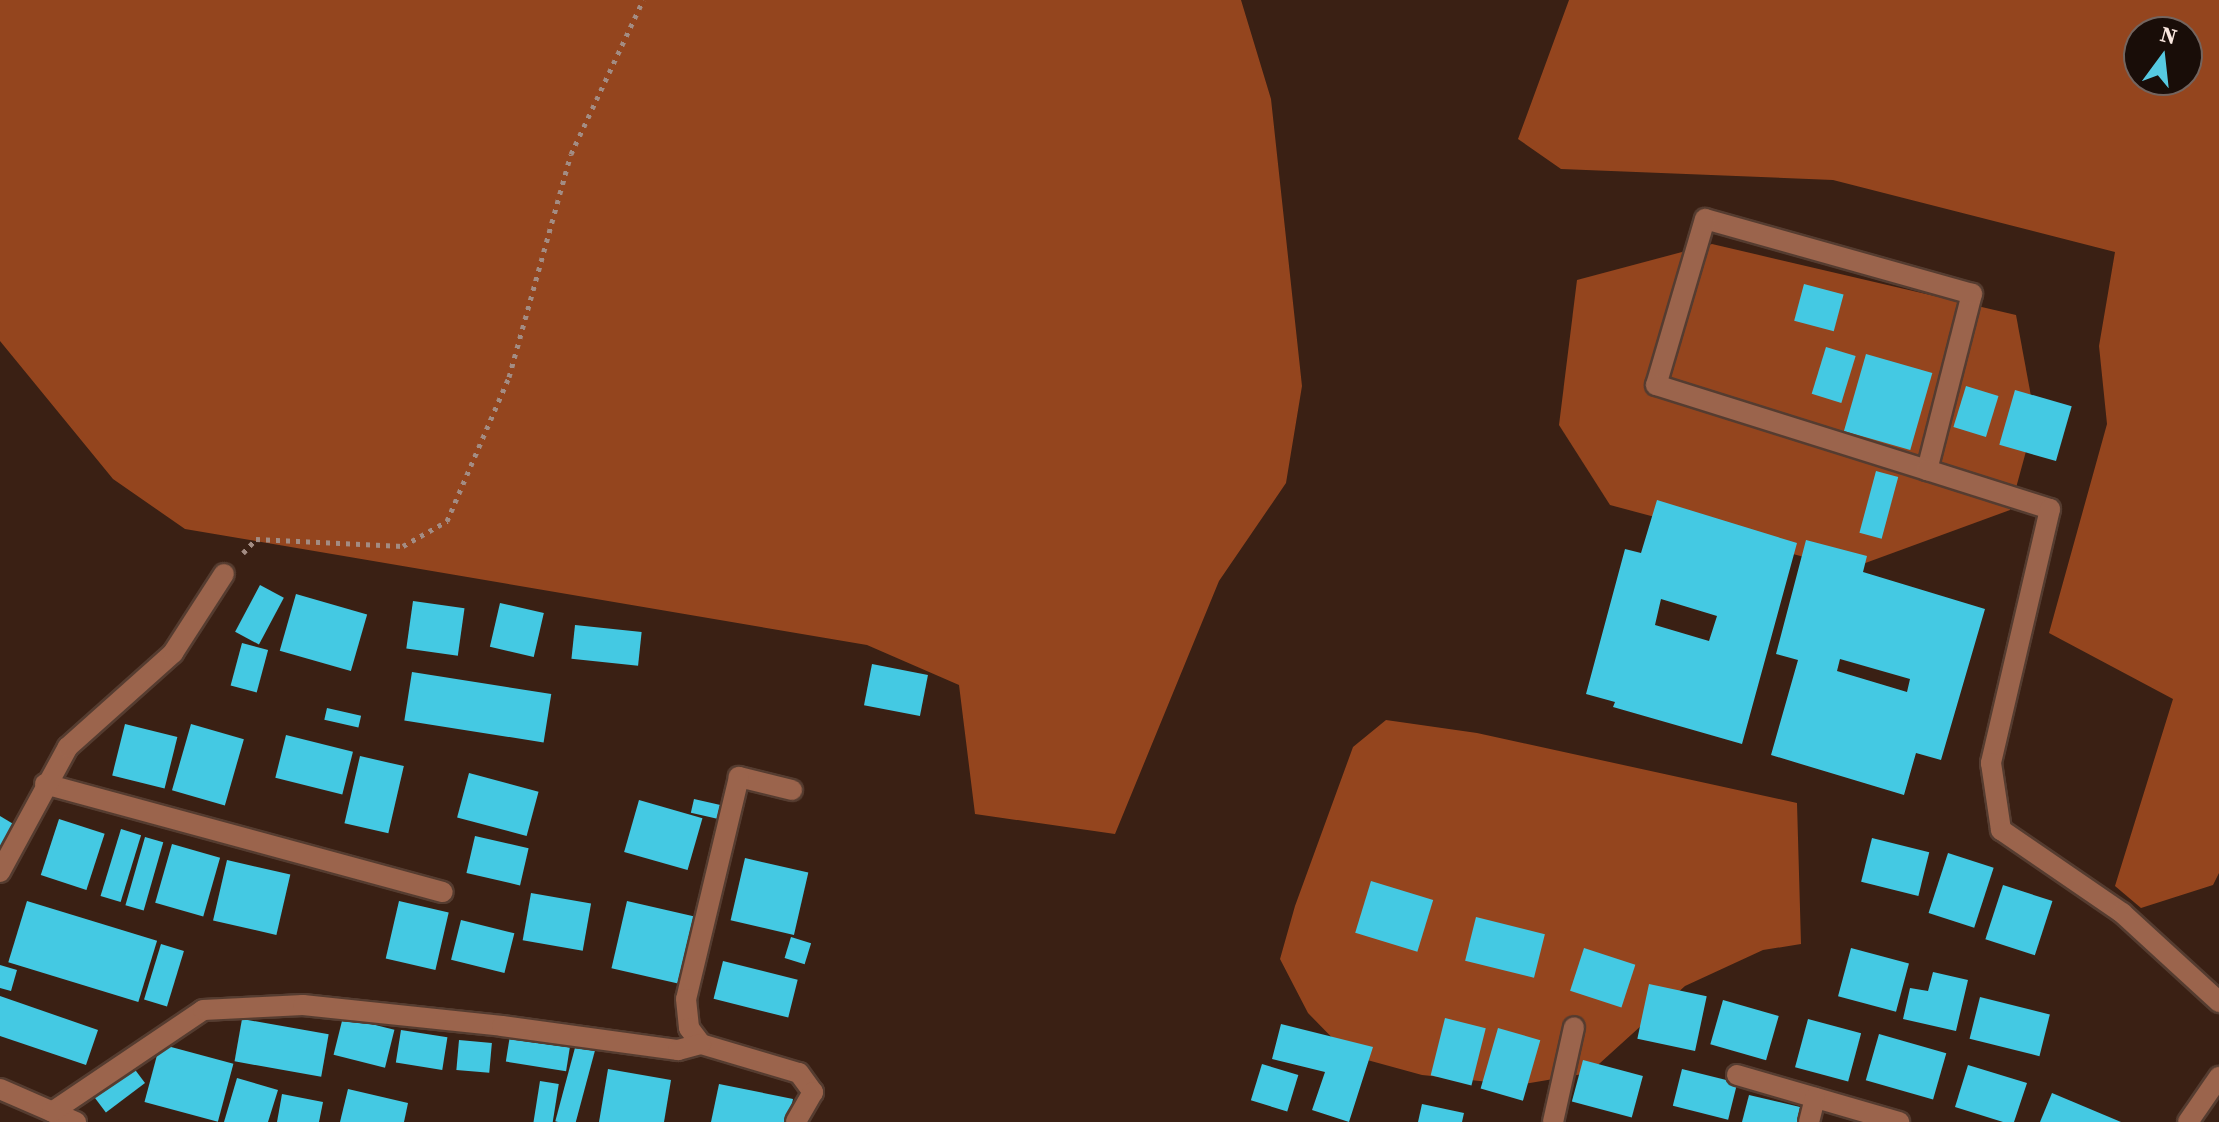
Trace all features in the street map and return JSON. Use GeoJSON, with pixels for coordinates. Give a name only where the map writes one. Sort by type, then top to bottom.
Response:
{"type":"FeatureCollection","features":[{"type":"Feature","properties":{"kind":"street"},"geometry":{"type":"LineString","coordinates":[[1927,470],[1972,294],[1705,219],[1656,385],[2050,509],[1991,763],[2001,830],[2122,913],[2219,1002]]}},
{"type":"Feature","properties":{"kind":"street"},"geometry":{"type":"LineString","coordinates":[[0,872],[45,784],[68,747],[173,653],[224,574]]}},
{"type":"Feature","properties":{"kind":"street"},"geometry":{"type":"LineString","coordinates":[[701,1044],[689,1028],[686,999],[739,777],[792,790]]}},
{"type":"Feature","properties":{"kind":"street"},"geometry":{"type":"LineString","coordinates":[[45,784],[443,892]]}},
{"type":"Feature","properties":{"kind":"street"},"geometry":{"type":"LineString","coordinates":[[52,1112],[203,1010],[303,1005],[502,1026],[678,1050],[701,1044],[799,1073],[813,1092],[796,1122]]}},
{"type":"Feature","properties":{"kind":"street"},"geometry":{"type":"LineString","coordinates":[[1553,1122],[1574,1027]]}},
{"type":"Feature","properties":{"kind":"street"},"geometry":{"type":"LineString","coordinates":[[1737,1075],[1899,1122]]}},
{"type":"Feature","properties":{"kind":"street"},"geometry":{"type":"LineString","coordinates":[[2188,1122],[2219,1077]]}},
{"type":"Feature","properties":{"kind":"street"},"geometry":{"type":"LineString","coordinates":[[0,1089],[76,1122]]}},
{"type":"Feature","properties":{"kind":"street"},"geometry":{"type":"LineString","coordinates":[[1809,1122],[1815,1098]]}},
{"type":"Feature","properties":{"kind":"path"},"geometry":{"type":"LineString","coordinates":[[224,574],[256,539],[403,546],[447,521],[509,377],[571,154],[643,0]]}},
{"type":"Feature","properties":{"kind":"shaded area"},"geometry":{"type":"Polygon","coordinates":[[[0,0],[1241,0],[1271,99],[1302,386],[1286,483],[1219,581],[1115,834],[975,814],[959,685],[867,645],[185,529],[113,479],[0,341],[0,0]]]}},
{"type":"Feature","properties":{"kind":"shaded area"},"geometry":{"type":"Polygon","coordinates":[[[1569,0],[2219,0],[2219,873],[2213,885],[2141,908],[2115,886],[2173,699],[2049,633],[2107,424],[2099,346],[2115,252],[1833,180],[1561,169],[1518,139],[1569,0]]]}},
{"type":"Feature","properties":{"kind":"shaded area"},"geometry":{"type":"Polygon","coordinates":[[[1712,244],[2016,315],[2035,418],[2010,510],[1849,569],[1610,505],[1559,425],[1577,280],[1712,244]]]}},
{"type":"Feature","properties":{"kind":"shaded area"},"geometry":{"type":"Polygon","coordinates":[[[1386,720],[1477,733],[1797,803],[1801,944],[1763,950],[1685,986],[1589,1073],[1518,1085],[1422,1075],[1349,1055],[1308,1013],[1280,959],[1295,906],[1353,747],[1386,720]]]}},
{"type":"Feature","properties":{"kind":"building"},"geometry":{"type":"Polygon","coordinates":[[[1804,284],[1844,295],[1834,331],[1794,321],[1804,284]]]}},
{"type":"Feature","properties":{"kind":"building"},"geometry":{"type":"Polygon","coordinates":[[[1826,347],[1856,356],[1841,403],[1812,394],[1826,347]]]}},
{"type":"Feature","properties":{"kind":"building"},"geometry":{"type":"Polygon","coordinates":[[[1866,354],[1932,373],[1910,450],[1844,431],[1866,354]]]}},
{"type":"Feature","properties":{"kind":"building"},"geometry":{"type":"Polygon","coordinates":[[[1966,386],[1999,396],[1986,437],[1953,427],[1966,386]]]}},
{"type":"Feature","properties":{"kind":"building"},"geometry":{"type":"Polygon","coordinates":[[[2015,390],[2072,406],[2056,461],[1999,445],[2015,390]]]}},
{"type":"Feature","properties":{"kind":"building"},"geometry":{"type":"Polygon","coordinates":[[[1876,471],[1898,477],[1882,539],[1859,533],[1876,471]]]}},
{"type":"Feature","properties":{"kind":"building"},"geometry":{"type":"Polygon","coordinates":[[[1657,500],[1797,543],[1742,744],[1613,707],[1615,702],[1586,694],[1625,549],[1641,553],[1657,500]],[[1661,599],[1655,625],[1709,641],[1717,616],[1661,599]]]}},
{"type":"Feature","properties":{"kind":"building"},"geometry":{"type":"Polygon","coordinates":[[[1806,540],[1867,556],[1863,572],[1985,609],[1941,760],[1916,753],[1904,795],[1771,755],[1798,660],[1776,654],[1806,540]],[[1840,659],[1837,671],[1907,692],[1910,679],[1840,659]]]}},
{"type":"Feature","properties":{"kind":"building"},"geometry":{"type":"Polygon","coordinates":[[[260,585],[284,598],[259,644],[235,632],[260,585]]]}},
{"type":"Feature","properties":{"kind":"building"},"geometry":{"type":"Polygon","coordinates":[[[296,594],[367,614],[351,671],[280,651],[296,594]]]}},
{"type":"Feature","properties":{"kind":"building"},"geometry":{"type":"Polygon","coordinates":[[[413,601],[464,608],[458,656],[406,649],[413,601]]]}},
{"type":"Feature","properties":{"kind":"building"},"geometry":{"type":"Polygon","coordinates":[[[500,603],[544,613],[534,657],[490,647],[500,603]]]}},
{"type":"Feature","properties":{"kind":"building"},"geometry":{"type":"Polygon","coordinates":[[[575,625],[642,632],[638,666],[571,659],[575,625]]]}},
{"type":"Feature","properties":{"kind":"building"},"geometry":{"type":"Polygon","coordinates":[[[242,643],[268,650],[257,692],[231,686],[242,643]]]}},
{"type":"Feature","properties":{"kind":"building"},"geometry":{"type":"Polygon","coordinates":[[[872,664],[928,675],[920,716],[864,705],[872,664]]]}},
{"type":"Feature","properties":{"kind":"building"},"geometry":{"type":"Polygon","coordinates":[[[412,672],[551,694],[544,742],[404,720],[412,672]]]}},
{"type":"Feature","properties":{"kind":"building"},"geometry":{"type":"Polygon","coordinates":[[[327,708],[361,716],[358,728],[324,720],[327,708]]]}},
{"type":"Feature","properties":{"kind":"building"},"geometry":{"type":"Polygon","coordinates":[[[125,724],[177,737],[165,788],[112,775],[125,724]]]}},
{"type":"Feature","properties":{"kind":"building"},"geometry":{"type":"Polygon","coordinates":[[[191,724],[244,739],[225,805],[172,790],[191,724]]]}},
{"type":"Feature","properties":{"kind":"building"},"geometry":{"type":"Polygon","coordinates":[[[286,735],[353,752],[342,794],[275,778],[286,735]]]}},
{"type":"Feature","properties":{"kind":"building"},"geometry":{"type":"Polygon","coordinates":[[[360,756],[404,766],[388,833],[344,823],[360,756]]]}},
{"type":"Feature","properties":{"kind":"building"},"geometry":{"type":"Polygon","coordinates":[[[469,773],[539,792],[527,836],[457,817],[469,773]]]}},
{"type":"Feature","properties":{"kind":"building"},"geometry":{"type":"Polygon","coordinates":[[[694,799],[728,807],[725,821],[691,813],[694,799]]]}},
{"type":"Feature","properties":{"kind":"building"},"geometry":{"type":"Polygon","coordinates":[[[639,800],[702,818],[688,870],[624,852],[639,800]]]}},
{"type":"Feature","properties":{"kind":"building"},"geometry":{"type":"Polygon","coordinates":[[[0,816],[15,825],[0,852],[0,816]]]}},
{"type":"Feature","properties":{"kind":"building"},"geometry":{"type":"Polygon","coordinates":[[[59,819],[105,834],[86,890],[41,875],[59,819]]]}},
{"type":"Feature","properties":{"kind":"building"},"geometry":{"type":"Polygon","coordinates":[[[121,829],[141,835],[121,902],[101,896],[121,829]]]}},
{"type":"Feature","properties":{"kind":"building"},"geometry":{"type":"Polygon","coordinates":[[[475,836],[529,848],[520,885],[466,873],[475,836]]]}},
{"type":"Feature","properties":{"kind":"building"},"geometry":{"type":"Polygon","coordinates":[[[145,837],[163,842],[144,910],[125,905],[145,837]]]}},
{"type":"Feature","properties":{"kind":"building"},"geometry":{"type":"Polygon","coordinates":[[[1872,838],[1929,852],[1918,896],[1861,882],[1872,838]]]}},
{"type":"Feature","properties":{"kind":"building"},"geometry":{"type":"Polygon","coordinates":[[[172,844],[220,858],[203,916],[155,903],[172,844]]]}},
{"type":"Feature","properties":{"kind":"building"},"geometry":{"type":"Polygon","coordinates":[[[1948,853],[1994,868],[1974,928],[1929,913],[1948,853]]]}},
{"type":"Feature","properties":{"kind":"building"},"geometry":{"type":"Polygon","coordinates":[[[745,858],[808,873],[794,935],[731,920],[745,858]]]}},
{"type":"Feature","properties":{"kind":"building"},"geometry":{"type":"Polygon","coordinates":[[[227,860],[290,875],[276,935],[213,920],[227,860]]]}},
{"type":"Feature","properties":{"kind":"building"},"geometry":{"type":"Polygon","coordinates":[[[1371,881],[1433,900],[1417,952],[1355,933],[1371,881]]]}},
{"type":"Feature","properties":{"kind":"building"},"geometry":{"type":"Polygon","coordinates":[[[2003,885],[2052,901],[2035,955],[1985,939],[2003,885]]]}},
{"type":"Feature","properties":{"kind":"building"},"geometry":{"type":"Polygon","coordinates":[[[531,893],[591,904],[583,951],[523,940],[531,893]]]}},
{"type":"Feature","properties":{"kind":"building"},"geometry":{"type":"Polygon","coordinates":[[[27,901],[157,941],[138,1002],[8,962],[27,901]]]}},
{"type":"Feature","properties":{"kind":"building"},"geometry":{"type":"Polygon","coordinates":[[[399,901],[449,912],[435,970],[386,958],[399,901]]]}},
{"type":"Feature","properties":{"kind":"building"},"geometry":{"type":"Polygon","coordinates":[[[627,901],[701,918],[686,985],[611,968],[627,901]]]}},
{"type":"Feature","properties":{"kind":"building"},"geometry":{"type":"Polygon","coordinates":[[[1476,917],[1545,934],[1534,978],[1465,961],[1476,917]]]}},
{"type":"Feature","properties":{"kind":"building"},"geometry":{"type":"Polygon","coordinates":[[[461,920],[514,933],[504,973],[451,960],[461,920]]]}},
{"type":"Feature","properties":{"kind":"building"},"geometry":{"type":"Polygon","coordinates":[[[791,937],[811,943],[805,964],[785,958],[791,937]]]}},
{"type":"Feature","properties":{"kind":"building"},"geometry":{"type":"Polygon","coordinates":[[[161,944],[184,951],[167,1006],[144,999],[161,944]]]}},
{"type":"Feature","properties":{"kind":"building"},"geometry":{"type":"Polygon","coordinates":[[[1584,948],[1635,965],[1621,1007],[1570,991],[1584,948]]]}},
{"type":"Feature","properties":{"kind":"building"},"geometry":{"type":"Polygon","coordinates":[[[1851,948],[1909,964],[1896,1012],[1838,996],[1851,948]]]}},
{"type":"Feature","properties":{"kind":"building"},"geometry":{"type":"Polygon","coordinates":[[[723,961],[798,980],[788,1017],[714,999],[723,961]]]}},
{"type":"Feature","properties":{"kind":"building"},"geometry":{"type":"Polygon","coordinates":[[[0,965],[17,970],[11,991],[0,988],[0,965]]]}},
{"type":"Feature","properties":{"kind":"building"},"geometry":{"type":"Polygon","coordinates":[[[1933,972],[1968,980],[1956,1031],[1903,1019],[1910,988],[1928,991],[1933,972]]]}},
{"type":"Feature","properties":{"kind":"building"},"geometry":{"type":"Polygon","coordinates":[[[1649,984],[1707,996],[1695,1051],[1637,1039],[1649,984]]]}},
{"type":"Feature","properties":{"kind":"building"},"geometry":{"type":"Polygon","coordinates":[[[0,996],[98,1030],[86,1065],[0,1036],[0,996]]]}},
{"type":"Feature","properties":{"kind":"building"},"geometry":{"type":"Polygon","coordinates":[[[1980,997],[2050,1014],[2039,1056],[1970,1039],[1980,997]]]}},
{"type":"Feature","properties":{"kind":"building"},"geometry":{"type":"Polygon","coordinates":[[[1723,1000],[1779,1016],[1766,1060],[1710,1044],[1723,1000]]]}},
{"type":"Feature","properties":{"kind":"building"},"geometry":{"type":"Polygon","coordinates":[[[343,1017],[394,1030],[385,1068],[334,1055],[343,1017]]]}},
{"type":"Feature","properties":{"kind":"building"},"geometry":{"type":"Polygon","coordinates":[[[1445,1018],[1486,1028],[1471,1085],[1431,1075],[1445,1018]]]}},
{"type":"Feature","properties":{"kind":"building"},"geometry":{"type":"Polygon","coordinates":[[[242,1019],[329,1034],[321,1077],[235,1061],[242,1019]]]}},
{"type":"Feature","properties":{"kind":"building"},"geometry":{"type":"Polygon","coordinates":[[[1808,1019],[1861,1033],[1848,1082],[1795,1067],[1808,1019]]]}},
{"type":"Feature","properties":{"kind":"building"},"geometry":{"type":"Polygon","coordinates":[[[1281,1024],[1373,1047],[1349,1122],[1312,1110],[1325,1072],[1272,1059],[1281,1024]]]}},
{"type":"Feature","properties":{"kind":"building"},"geometry":{"type":"Polygon","coordinates":[[[1498,1028],[1540,1040],[1523,1101],[1481,1089],[1498,1028]]]}},
{"type":"Feature","properties":{"kind":"building"},"geometry":{"type":"Polygon","coordinates":[[[511,1029],[571,1039],[566,1071],[506,1062],[511,1029]]]}},
{"type":"Feature","properties":{"kind":"building"},"geometry":{"type":"Polygon","coordinates":[[[401,1030],[447,1037],[442,1070],[396,1063],[401,1030]]]}},
{"type":"Feature","properties":{"kind":"building"},"geometry":{"type":"Polygon","coordinates":[[[1879,1034],[1946,1053],[1933,1099],[1866,1080],[1879,1034]]]}},
{"type":"Feature","properties":{"kind":"building"},"geometry":{"type":"Polygon","coordinates":[[[459,1040],[492,1043],[489,1073],[456,1070],[459,1040]]]}},
{"type":"Feature","properties":{"kind":"building"},"geometry":{"type":"Polygon","coordinates":[[[160,1044],[233,1064],[218,1122],[144,1102],[160,1044]]]}},
{"type":"Feature","properties":{"kind":"building"},"geometry":{"type":"Polygon","coordinates":[[[576,1044],[595,1049],[576,1122],[555,1121],[576,1044]]]}},
{"type":"Feature","properties":{"kind":"building"},"geometry":{"type":"Polygon","coordinates":[[[1583,1060],[1643,1076],[1632,1118],[1572,1102],[1583,1060]]]}},
{"type":"Feature","properties":{"kind":"building"},"geometry":{"type":"Polygon","coordinates":[[[1262,1064],[1298,1075],[1287,1111],[1251,1100],[1262,1064]]]}},
{"type":"Feature","properties":{"kind":"building"},"geometry":{"type":"Polygon","coordinates":[[[1968,1065],[2027,1083],[2014,1122],[2003,1122],[1955,1107],[1968,1065]]]}},
{"type":"Feature","properties":{"kind":"building"},"geometry":{"type":"Polygon","coordinates":[[[133,1067],[145,1083],[106,1112],[94,1096],[133,1067]]]}},
{"type":"Feature","properties":{"kind":"building"},"geometry":{"type":"Polygon","coordinates":[[[608,1069],[671,1080],[664,1122],[599,1122],[608,1069]]]}},
{"type":"Feature","properties":{"kind":"building"},"geometry":{"type":"Polygon","coordinates":[[[1682,1069],[1737,1083],[1728,1120],[1673,1106],[1682,1069]]]}},
{"type":"Feature","properties":{"kind":"building"},"geometry":{"type":"Polygon","coordinates":[[[237,1078],[278,1090],[268,1122],[224,1122],[237,1078]]]}},
{"type":"Feature","properties":{"kind":"building"},"geometry":{"type":"Polygon","coordinates":[[[540,1081],[559,1084],[553,1122],[534,1122],[540,1081]]]}},
{"type":"Feature","properties":{"kind":"building"},"geometry":{"type":"Polygon","coordinates":[[[719,1084],[793,1099],[788,1122],[711,1122],[719,1084]]]}},
{"type":"Feature","properties":{"kind":"building"},"geometry":{"type":"Polygon","coordinates":[[[348,1089],[408,1103],[404,1122],[340,1122],[348,1089]]]}},
{"type":"Feature","properties":{"kind":"building"},"geometry":{"type":"Polygon","coordinates":[[[2052,1093],[2121,1122],[2040,1122],[2052,1093]]]}},
{"type":"Feature","properties":{"kind":"building"},"geometry":{"type":"Polygon","coordinates":[[[282,1094],[323,1102],[319,1122],[277,1122],[282,1094]]]}},
{"type":"Feature","properties":{"kind":"building"},"geometry":{"type":"Polygon","coordinates":[[[1749,1095],[1800,1107],[1797,1122],[1742,1122],[1749,1095]]]}},
{"type":"Feature","properties":{"kind":"building"},"geometry":{"type":"Polygon","coordinates":[[[1422,1104],[1464,1113],[1462,1122],[1418,1122],[1422,1104]]]}}]}
